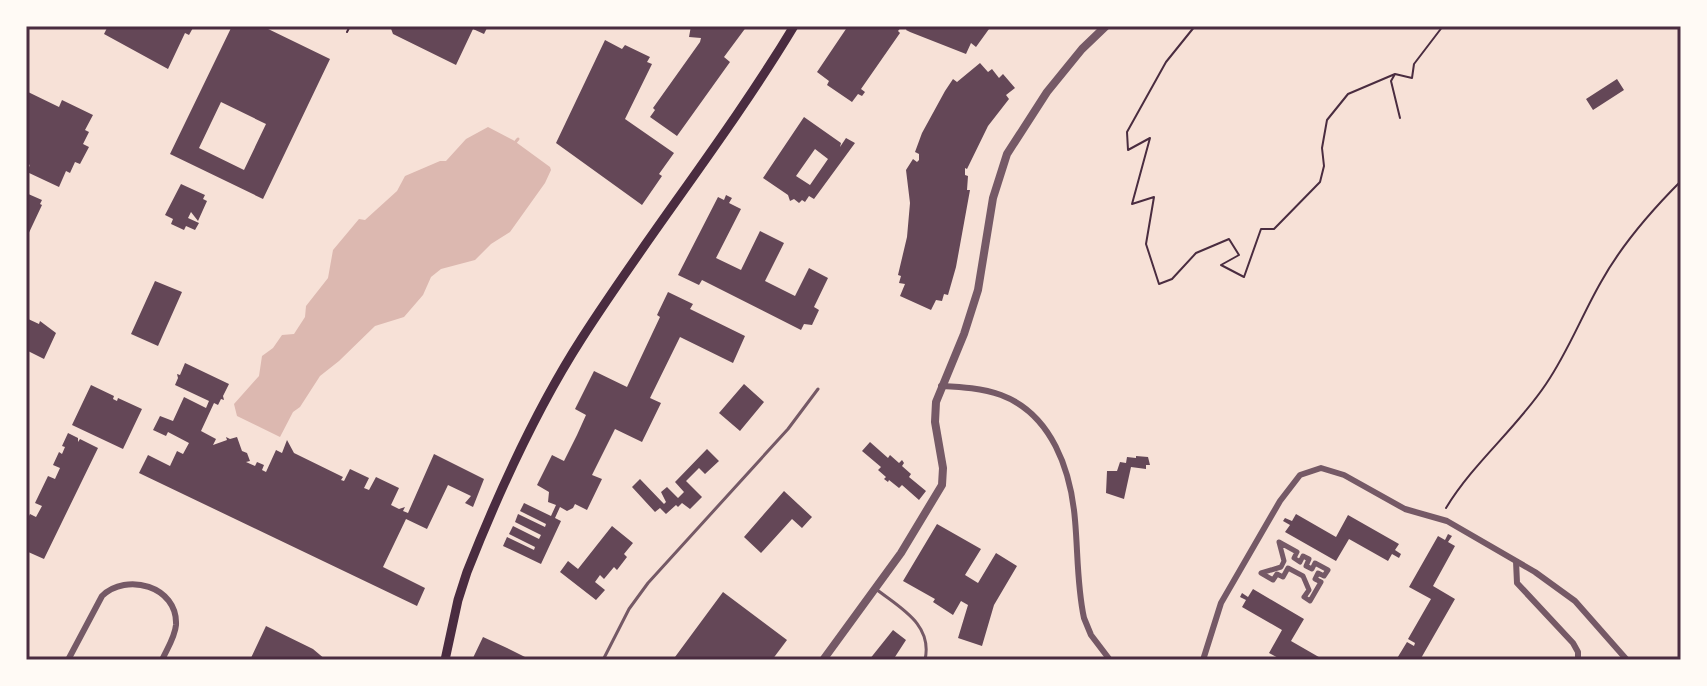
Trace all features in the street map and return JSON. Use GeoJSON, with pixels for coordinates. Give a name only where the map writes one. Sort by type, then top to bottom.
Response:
{"type":"FeatureCollection","features":[{"type":"Feature","properties":{"kind":"main road"},"geometry":{"type":"LineString","coordinates":[[445,660],[467,572],[542,405],[582,337],[739,114],[794,26]]}},
{"type":"Feature","properties":{"kind":"street"},"geometry":{"type":"LineString","coordinates":[[823,660],[908,543],[942,485],[943,468],[935,422],[936,402],[962,340],[978,290],[993,198],[1010,148],[1047,92],[1082,49],[1106,26]]}},
{"type":"Feature","properties":{"kind":"street"},"geometry":{"type":"LineString","coordinates":[[941,386],[984,390],[1013,400],[1036,417],[1051,437],[1070,482],[1084,618],[1091,635],[1110,660]]}},
{"type":"Feature","properties":{"kind":"street"},"geometry":{"type":"LineString","coordinates":[[1203,660],[1225,595],[1288,488],[1300,475],[1312,469],[1333,469],[1405,509],[1447,521],[1516,561],[1575,601],[1627,660]]}},
{"type":"Feature","properties":{"kind":"street"},"geometry":{"type":"LineString","coordinates":[[1279,542],[1297,552],[1294,558],[1300,562],[1303,556],[1309,559],[1306,566],[1312,569],[1315,563],[1328,570],[1324,576],[1318,573],[1315,579],[1321,582],[1310,601],[1304,597],[1309,590],[1303,576],[1288,568],[1283,577],[1277,574],[1273,580],[1261,573],[1281,567],[1284,561],[1279,542]]}},
{"type":"Feature","properties":{"kind":"street"},"geometry":{"type":"LineString","coordinates":[[1516,561],[1517,583],[1573,643],[1578,660]]}},
{"type":"Feature","properties":{"kind":"street"},"geometry":{"type":"LineString","coordinates":[[68,660],[107,590],[124,583],[136,583],[157,591],[166,598],[173,611],[176,626],[162,660]]}},
{"type":"Feature","properties":{"kind":"lane"},"geometry":{"type":"LineString","coordinates":[[603,660],[629,609],[644,588],[788,429],[818,389]]}},
{"type":"Feature","properties":{"kind":"lane"},"geometry":{"type":"LineString","coordinates":[[876,589],[917,621],[927,637],[925,660]]}},
{"type":"Feature","properties":{"kind":"path"},"geometry":{"type":"LineString","coordinates":[[347,32],[350,26]]}},
{"type":"Feature","properties":{"kind":"path"},"geometry":{"type":"LineString","coordinates":[[1195,26],[1166,62],[1127,132],[1128,150],[1150,138],[1132,204],[1154,197],[1153,214],[1146,229],[1146,244],[1159,284],[1172,279],[1196,253],[1229,239],[1239,255],[1221,265],[1244,277],[1261,229],[1274,229],[1320,182],[1327,120],[1348,94],[1395,74],[1412,78],[1414,64],[1443,26]]}},
{"type":"Feature","properties":{"kind":"path"},"geometry":{"type":"LineString","coordinates":[[1395,74],[1391,81],[1400,118]]}},
{"type":"Feature","properties":{"kind":"path"},"geometry":{"type":"LineString","coordinates":[[1446,508],[1470,471],[1544,387],[1603,279],[1634,233],[1681,181]]}},
{"type":"Feature","properties":{"kind":"shaded area"},"geometry":{"type":"Polygon","coordinates":[[[488,127],[513,140],[551,170],[510,232],[491,244],[475,260],[441,269],[431,277],[423,295],[404,317],[375,326],[320,376],[300,407],[293,412],[280,437],[237,416],[234,404],[259,376],[262,356],[273,348],[282,335],[294,334],[305,317],[306,306],[328,278],[333,250],[359,219],[365,220],[397,191],[405,176],[446,161],[466,139],[488,127]]]}},
{"type":"Feature","properties":{"kind":"building"},"geometry":{"type":"Polygon","coordinates":[[[108,26],[194,26],[189,35],[185,33],[168,69],[104,34],[108,26]]]}},
{"type":"Feature","properties":{"kind":"building"},"geometry":{"type":"Polygon","coordinates":[[[232,26],[262,26],[330,59],[263,199],[170,154],[232,26]],[[221,102],[199,148],[244,170],[266,124],[221,102]]]}},
{"type":"Feature","properties":{"kind":"building"},"geometry":{"type":"Polygon","coordinates":[[[390,26],[488,26],[484,34],[473,29],[456,65],[393,34],[390,26]]]}},
{"type":"Feature","properties":{"kind":"building"},"geometry":{"type":"Polygon","coordinates":[[[691,26],[747,26],[724,57],[730,62],[677,136],[650,117],[655,110],[653,108],[700,42],[701,38],[689,37],[691,26]]]}},
{"type":"Feature","properties":{"kind":"building"},"geometry":{"type":"Polygon","coordinates":[[[848,26],[902,26],[861,89],[865,92],[862,96],[858,94],[852,102],[827,85],[829,81],[817,72],[848,26]]]}},
{"type":"Feature","properties":{"kind":"building"},"geometry":{"type":"Polygon","coordinates":[[[908,26],[985,26],[989,29],[976,47],[971,43],[966,54],[910,32],[906,30],[908,26]]]}},
{"type":"Feature","properties":{"kind":"building"},"geometry":{"type":"Polygon","coordinates":[[[605,40],[622,49],[625,45],[650,57],[647,62],[652,64],[625,119],[674,153],[642,205],[556,143],[605,40]]]}},
{"type":"Feature","properties":{"kind":"building"},"geometry":{"type":"Polygon","coordinates":[[[980,63],[988,72],[992,69],[999,78],[1003,74],[1015,88],[1006,95],[1009,99],[988,126],[965,168],[967,190],[970,190],[956,267],[948,295],[944,294],[942,301],[936,300],[931,310],[900,296],[905,284],[899,283],[901,276],[898,275],[907,237],[910,203],[906,170],[913,159],[919,160],[919,154],[915,152],[922,133],[953,79],[957,82],[980,63]]]}},
{"type":"Feature","properties":{"kind":"building"},"geometry":{"type":"Polygon","coordinates":[[[1617,79],[1624,90],[1593,110],[1586,99],[1617,79]]]}},
{"type":"Feature","properties":{"kind":"building"},"geometry":{"type":"Polygon","coordinates":[[[26,91],[59,107],[62,100],[93,115],[85,130],[89,132],[83,144],[89,147],[80,164],[75,162],[70,173],[66,171],[59,187],[27,172],[30,165],[26,163],[26,91]]]}},
{"type":"Feature","properties":{"kind":"building"},"geometry":{"type":"Polygon","coordinates":[[[804,117],[841,143],[840,147],[846,138],[855,143],[814,199],[809,196],[805,202],[790,201],[788,195],[763,178],[804,117]],[[815,149],[796,176],[810,185],[828,159],[815,149]]]}},
{"type":"Feature","properties":{"kind":"building"},"geometry":{"type":"Polygon","coordinates":[[[181,184],[205,195],[203,199],[207,201],[198,221],[191,212],[188,218],[199,223],[195,230],[186,226],[184,230],[171,224],[173,219],[165,215],[181,184]]]}},
{"type":"Feature","properties":{"kind":"building"},"geometry":{"type":"Polygon","coordinates":[[[26,193],[42,200],[42,205],[26,239],[26,193]]]}},
{"type":"Feature","properties":{"kind":"building"},"geometry":{"type":"Polygon","coordinates":[[[726,195],[732,198],[729,203],[741,209],[716,258],[741,270],[760,231],[784,243],[765,281],[795,296],[809,268],[828,278],[814,307],[819,310],[812,325],[804,324],[801,330],[702,280],[699,285],[678,275],[718,197],[724,200],[726,195]]]}},
{"type":"Feature","properties":{"kind":"building"},"geometry":{"type":"Polygon","coordinates":[[[155,281],[182,292],[158,346],[131,334],[155,281]]]}},
{"type":"Feature","properties":{"kind":"building"},"geometry":{"type":"Polygon","coordinates":[[[668,292],[693,304],[690,309],[745,336],[733,363],[680,337],[650,398],[661,403],[642,442],[615,429],[592,475],[602,479],[587,510],[575,504],[567,511],[560,507],[555,518],[561,521],[541,564],[503,546],[507,537],[534,550],[535,547],[509,534],[513,526],[539,539],[541,535],[515,522],[518,514],[545,527],[546,524],[520,511],[524,503],[551,516],[556,505],[548,502],[549,492],[537,485],[552,455],[564,461],[577,435],[586,415],[575,409],[594,371],[627,387],[660,317],[657,315],[668,292]]]}},
{"type":"Feature","properties":{"kind":"building"},"geometry":{"type":"Polygon","coordinates":[[[26,318],[39,324],[40,321],[56,333],[44,359],[26,350],[26,318]]]}},
{"type":"Feature","properties":{"kind":"building"},"geometry":{"type":"Polygon","coordinates":[[[185,363],[229,384],[224,400],[221,399],[218,405],[214,403],[201,431],[216,439],[213,445],[227,440],[226,437],[237,437],[250,461],[246,462],[255,466],[257,462],[264,465],[262,470],[266,472],[276,450],[282,453],[287,440],[294,453],[343,477],[341,480],[344,481],[350,469],[369,478],[364,488],[369,490],[376,477],[399,488],[391,505],[399,509],[405,507],[403,511],[408,513],[434,454],[484,479],[473,507],[465,503],[471,496],[448,485],[427,529],[406,519],[383,567],[425,588],[417,606],[139,473],[148,455],[170,466],[177,451],[183,454],[189,443],[168,432],[166,436],[153,430],[160,416],[173,421],[184,397],[206,408],[209,401],[175,385],[177,374],[180,375],[185,363]]]}},
{"type":"Feature","properties":{"kind":"building"},"geometry":{"type":"Polygon","coordinates":[[[744,384],[764,402],[740,431],[719,413],[744,384]]]}},
{"type":"Feature","properties":{"kind":"building"},"geometry":{"type":"Polygon","coordinates":[[[91,385],[114,396],[113,399],[117,401],[118,398],[142,409],[123,449],[72,425],[91,385]]]}},
{"type":"Feature","properties":{"kind":"building"},"geometry":{"type":"Polygon","coordinates":[[[68,433],[78,438],[78,442],[80,439],[98,448],[44,559],[26,551],[26,522],[30,514],[36,517],[42,506],[35,503],[48,476],[55,479],[60,468],[53,465],[59,452],[62,454],[68,433]]]}},
{"type":"Feature","properties":{"kind":"building"},"geometry":{"type":"Polygon","coordinates":[[[870,442],[888,458],[890,455],[899,463],[902,460],[902,466],[911,474],[909,477],[926,491],[919,500],[902,485],[899,488],[884,479],[886,477],[878,470],[881,467],[862,451],[870,442]]]}},
{"type":"Feature","properties":{"kind":"building"},"geometry":{"type":"Polygon","coordinates":[[[707,449],[719,461],[705,474],[699,468],[686,481],[702,497],[690,509],[682,503],[666,514],[660,508],[655,512],[632,487],[640,479],[664,504],[666,502],[661,492],[667,487],[678,498],[684,492],[675,482],[707,449]]]}},
{"type":"Feature","properties":{"kind":"building"},"geometry":{"type":"Polygon","coordinates":[[[1127,457],[1148,457],[1150,465],[1146,465],[1146,469],[1131,467],[1124,499],[1106,493],[1107,471],[1117,471],[1120,462],[1126,463],[1127,457]]]}},
{"type":"Feature","properties":{"kind":"building"},"geometry":{"type":"Polygon","coordinates":[[[784,491],[812,517],[802,528],[792,519],[761,553],[744,537],[784,491]]]}},
{"type":"Feature","properties":{"kind":"building"},"geometry":{"type":"Polygon","coordinates":[[[1296,514],[1336,537],[1348,515],[1399,544],[1395,550],[1401,554],[1399,558],[1392,554],[1388,561],[1349,539],[1336,561],[1285,532],[1290,525],[1283,521],[1285,518],[1292,521],[1296,514]]]}},
{"type":"Feature","properties":{"kind":"building"},"geometry":{"type":"Polygon","coordinates":[[[937,524],[981,549],[965,575],[978,583],[996,553],[1017,566],[994,605],[982,646],[958,638],[968,605],[961,601],[953,615],[933,602],[935,599],[903,581],[937,524]]]}},
{"type":"Feature","properties":{"kind":"building"},"geometry":{"type":"Polygon","coordinates":[[[612,526],[633,543],[617,570],[614,567],[604,579],[600,575],[595,582],[605,590],[596,600],[560,572],[568,561],[578,569],[612,526]]]}},
{"type":"Feature","properties":{"kind":"building"},"geometry":{"type":"Polygon","coordinates":[[[1448,534],[1452,536],[1448,542],[1455,546],[1433,586],[1455,599],[1420,660],[1396,660],[1407,642],[1414,646],[1415,643],[1408,639],[1431,599],[1409,587],[1438,536],[1445,540],[1448,534]]]}},
{"type":"Feature","properties":{"kind":"building"},"geometry":{"type":"Polygon","coordinates":[[[1253,589],[1304,619],[1291,641],[1324,660],[1282,660],[1269,653],[1282,630],[1242,607],[1246,600],[1240,597],[1242,593],[1248,597],[1253,589]]]}},
{"type":"Feature","properties":{"kind":"building"},"geometry":{"type":"Polygon","coordinates":[[[723,592],[787,640],[772,660],[679,660],[675,657],[723,592]]]}},
{"type":"Feature","properties":{"kind":"building"},"geometry":{"type":"Polygon","coordinates":[[[266,626],[313,649],[326,660],[250,660],[266,626]]]}},
{"type":"Feature","properties":{"kind":"building"},"geometry":{"type":"Polygon","coordinates":[[[893,630],[906,640],[893,660],[869,660],[893,630]]]}},
{"type":"Feature","properties":{"kind":"building"},"geometry":{"type":"Polygon","coordinates":[[[483,637],[507,648],[531,660],[472,660],[483,637]]]}},
{"type":"Feature","properties":{"kind":"waterway"},"geometry":{"type":"LineString","coordinates":[[512,146],[518,139]]}}]}
